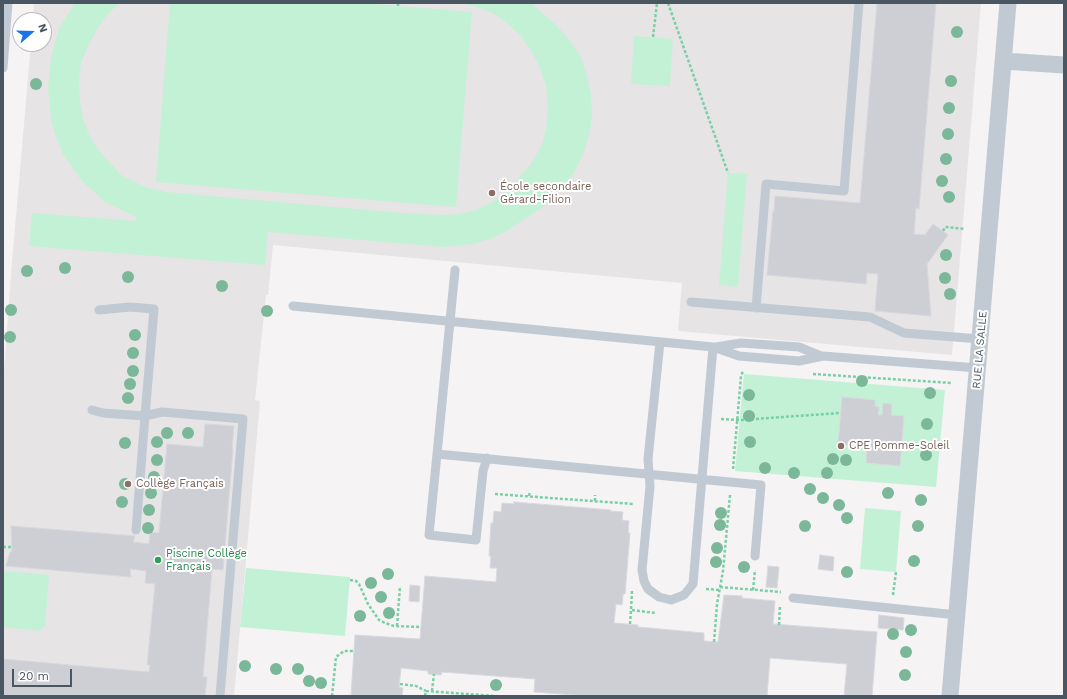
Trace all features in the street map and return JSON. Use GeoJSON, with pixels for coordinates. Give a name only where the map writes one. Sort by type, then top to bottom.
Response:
{"type":"FeatureCollection","features":[{"type":"Feature","properties":{"kind":"street","name":"RUE LA SALLE"},"geometry":{"type":"LineString","coordinates":[[950,696],[1008,3]]}},
{"type":"Feature","properties":{"kind":"street"},"geometry":{"type":"LineString","coordinates":[[1003,61],[1064,65]]}},
{"type":"Feature","properties":{"kind":"lane"},"geometry":{"type":"LineString","coordinates":[[3,68],[8,3]]}},
{"type":"Feature","properties":{"kind":"lane"},"geometry":{"type":"LineString","coordinates":[[756,308],[766,184],[844,191],[859,3]]}},
{"type":"Feature","properties":{"kind":"lane"},"geometry":{"type":"LineString","coordinates":[[455,270],[430,535],[476,540],[483,471],[487,458]]}},
{"type":"Feature","properties":{"kind":"lane"},"geometry":{"type":"LineString","coordinates":[[691,302],[870,317],[904,333],[980,339]]}},
{"type":"Feature","properties":{"kind":"lane"},"geometry":{"type":"LineString","coordinates":[[293,306],[713,347],[739,356],[799,361],[823,356]]}},
{"type":"Feature","properties":{"kind":"lane"},"geometry":{"type":"LineString","coordinates":[[99,310],[130,307],[154,308],[136,530]]}},
{"type":"Feature","properties":{"kind":"lane"},"geometry":{"type":"LineString","coordinates":[[660,342],[648,459],[650,486],[642,570],[648,589],[659,597],[671,600],[684,595],[693,584],[713,347]]}},
{"type":"Feature","properties":{"kind":"lane"},"geometry":{"type":"LineString","coordinates":[[713,347],[740,343],[799,347],[823,356],[978,368]]}},
{"type":"Feature","properties":{"kind":"lane"},"geometry":{"type":"LineString","coordinates":[[92,410],[103,413],[145,416],[162,412],[243,419],[220,696]]}},
{"type":"Feature","properties":{"kind":"lane"},"geometry":{"type":"LineString","coordinates":[[437,454],[649,473],[761,485],[755,560]]}},
{"type":"Feature","properties":{"kind":"lane"},"geometry":{"type":"LineString","coordinates":[[793,598],[957,615]]}},
{"type":"Feature","properties":{"kind":"path"},"geometry":{"type":"LineString","coordinates":[[653,37],[657,3]]}},
{"type":"Feature","properties":{"kind":"path"},"geometry":{"type":"LineString","coordinates":[[668,3],[728,173]]}},
{"type":"Feature","properties":{"kind":"path"},"geometry":{"type":"LineString","coordinates":[[943,231],[945,227],[965,229]]}},
{"type":"Feature","properties":{"kind":"path"},"geometry":{"type":"LineString","coordinates":[[733,472],[741,376],[748,366]]}},
{"type":"Feature","properties":{"kind":"path"},"geometry":{"type":"LineString","coordinates":[[811,374],[952,383]]}},
{"type":"Feature","properties":{"kind":"path"},"geometry":{"type":"LineString","coordinates":[[737,420],[840,413]]}},
{"type":"Feature","properties":{"kind":"path"},"geometry":{"type":"LineString","coordinates":[[529,496],[530,491]]}},
{"type":"Feature","properties":{"kind":"path"},"geometry":{"type":"LineString","coordinates":[[714,642],[717,604],[723,570],[730,492]]}},
{"type":"Feature","properties":{"kind":"path"},"geometry":{"type":"LineString","coordinates":[[491,493],[638,505]]}},
{"type":"Feature","properties":{"kind":"path"},"geometry":{"type":"LineString","coordinates":[[594,501],[595,495]]}},
{"type":"Feature","properties":{"kind":"path"},"geometry":{"type":"LineString","coordinates":[[3,546],[12,547]]}},
{"type":"Feature","properties":{"kind":"path"},"geometry":{"type":"LineString","coordinates":[[753,590],[755,560]]}},
{"type":"Feature","properties":{"kind":"path"},"geometry":{"type":"LineString","coordinates":[[891,608],[896,572]]}},
{"type":"Feature","properties":{"kind":"path"},"geometry":{"type":"LineString","coordinates":[[350,580],[356,581],[359,584],[368,604],[379,620],[397,626],[422,627]]}},
{"type":"Feature","properties":{"kind":"path"},"geometry":{"type":"LineString","coordinates":[[397,626],[400,586]]}},
{"type":"Feature","properties":{"kind":"path"},"geometry":{"type":"LineString","coordinates":[[704,595],[707,589],[720,588],[781,592],[779,625]]}},
{"type":"Feature","properties":{"kind":"path"},"geometry":{"type":"LineString","coordinates":[[630,624],[632,589]]}},
{"type":"Feature","properties":{"kind":"path"},"geometry":{"type":"LineString","coordinates":[[631,610],[662,614]]}},
{"type":"Feature","properties":{"kind":"path"},"geometry":{"type":"LineString","coordinates":[[332,696],[336,657],[344,651],[354,652]]}},
{"type":"Feature","properties":{"kind":"path"},"geometry":{"type":"LineString","coordinates":[[432,691],[434,674]]}},
{"type":"Feature","properties":{"kind":"path"},"geometry":{"type":"LineString","coordinates":[[400,684],[416,686],[432,691],[495,696]]}},
{"type":"Feature","properties":{"kind":"path"},"geometry":{"type":"LineString","coordinates":[[425,696],[426,690]]}},
{"type":"Feature","properties":{"kind":"shaded area","name":"École secondaire Gérard-Filion"},"geometry":{"type":"Polygon","coordinates":[[[34,3],[981,3],[952,355],[678,331],[682,283],[273,245],[255,400],[260,401],[234,696],[3,696],[3,388],[11,274],[30,52],[52,52],[52,12],[33,12],[34,3]]]}},
{"type":"Feature","properties":{"kind":"green space"},"geometry":{"type":"Polygon","coordinates":[[[75,3],[119,3],[106,16],[96,31],[81,63],[79,83],[80,101],[83,118],[89,135],[98,150],[122,176],[148,188],[166,192],[402,213],[441,215],[458,214],[476,210],[492,202],[507,192],[531,164],[542,145],[546,128],[548,107],[546,86],[540,68],[532,52],[521,36],[505,21],[492,13],[461,3],[534,3],[534,6],[557,26],[571,42],[581,58],[591,94],[592,115],[590,131],[584,152],[575,171],[563,187],[546,205],[505,232],[490,239],[473,244],[444,247],[268,232],[265,265],[29,246],[32,213],[136,221],[136,217],[105,202],[82,181],[63,154],[51,120],[48,89],[51,58],[59,28],[75,3]]]}},
{"type":"Feature","properties":{"kind":"green space"},"geometry":{"type":"Polygon","coordinates":[[[170,3],[362,3],[472,12],[456,207],[156,182],[170,3]]]}},
{"type":"Feature","properties":{"kind":"green space"},"geometry":{"type":"Polygon","coordinates":[[[634,36],[673,39],[670,86],[631,84],[634,36]]]}},
{"type":"Feature","properties":{"kind":"green space"},"geometry":{"type":"Polygon","coordinates":[[[728,173],[747,174],[738,287],[719,285],[728,173]]]}},
{"type":"Feature","properties":{"kind":"green space","name":"CPE Pomme-Soleil"},"geometry":{"type":"Polygon","coordinates":[[[744,374],[945,390],[936,487],[735,471],[744,374]],[[842,397],[838,445],[867,447],[866,463],[900,466],[904,416],[891,415],[892,404],[883,403],[882,415],[878,415],[879,407],[875,406],[875,400],[842,397]]]}},
{"type":"Feature","properties":{"kind":"green space"},"geometry":{"type":"Polygon","coordinates":[[[865,508],[901,511],[896,572],[860,569],[865,508]]]}},
{"type":"Feature","properties":{"kind":"green space"},"geometry":{"type":"Polygon","coordinates":[[[246,568],[350,577],[345,636],[240,627],[246,568]]]}},
{"type":"Feature","properties":{"kind":"green space"},"geometry":{"type":"Polygon","coordinates":[[[4,571],[49,575],[45,627],[42,627],[41,631],[3,627],[4,571]]]}},
{"type":"Feature","properties":{"kind":"building"},"geometry":{"type":"Polygon","coordinates":[[[877,3],[936,3],[919,209],[916,208],[914,234],[925,235],[933,224],[948,235],[927,264],[931,316],[875,311],[878,274],[867,273],[866,284],[767,275],[775,196],[860,203],[877,3]]]}},
{"type":"Feature","properties":{"kind":"building"},"geometry":{"type":"Polygon","coordinates":[[[842,397],[875,400],[875,406],[879,407],[878,415],[882,415],[883,403],[892,404],[891,415],[904,416],[900,466],[866,463],[867,447],[838,445],[842,397]]]}},
{"type":"Feature","properties":{"kind":"building"},"geometry":{"type":"Polygon","coordinates":[[[205,424],[234,426],[223,570],[212,569],[203,677],[207,677],[205,696],[3,696],[3,659],[149,672],[150,665],[147,665],[155,584],[145,583],[146,571],[130,569],[131,577],[6,566],[10,552],[12,552],[11,526],[135,536],[133,542],[149,544],[150,532],[159,533],[167,444],[203,447],[205,424]]]}},
{"type":"Feature","properties":{"kind":"building"},"geometry":{"type":"Polygon","coordinates":[[[514,502],[623,512],[622,520],[629,521],[628,533],[630,533],[625,594],[623,594],[622,605],[616,604],[614,623],[638,625],[638,627],[704,633],[704,641],[718,642],[724,595],[775,601],[773,624],[877,632],[872,696],[844,696],[847,664],[770,658],[767,696],[588,696],[534,692],[535,679],[442,672],[441,675],[428,674],[428,671],[401,668],[399,687],[403,688],[402,696],[351,696],[355,635],[420,639],[425,576],[496,582],[497,568],[490,568],[491,556],[489,556],[491,523],[493,523],[494,511],[501,512],[502,503],[514,504],[514,502]]]}},
{"type":"Feature","properties":{"kind":"building"},"geometry":{"type":"Polygon","coordinates":[[[820,555],[834,557],[833,571],[818,569],[820,555]]]}},
{"type":"Feature","properties":{"kind":"building"},"geometry":{"type":"Polygon","coordinates":[[[768,566],[779,567],[777,588],[766,587],[768,566]]]}},
{"type":"Feature","properties":{"kind":"building"},"geometry":{"type":"Polygon","coordinates":[[[410,585],[420,586],[419,602],[409,601],[410,585]]]}},
{"type":"Feature","properties":{"kind":"building"},"geometry":{"type":"Polygon","coordinates":[[[879,615],[904,618],[903,630],[878,628],[879,615]]]}},
{"type":"Feature","properties":{"kind":"place","name":"École secondaire Gérard-Filion"},"geometry":{"type":"Point","coordinates":[492,193]}},
{"type":"Feature","properties":{"kind":"place","name":"CPE Pomme-Soleil"},"geometry":{"type":"Point","coordinates":[841,446]}},
{"type":"Feature","properties":{"kind":"place","name":"Collège Français"},"geometry":{"type":"Point","coordinates":[128,484]}},
{"type":"Feature","properties":{"kind":"place","name":"Piscine Collège Français"},"geometry":{"type":"Point","coordinates":[158,560]}}]}
